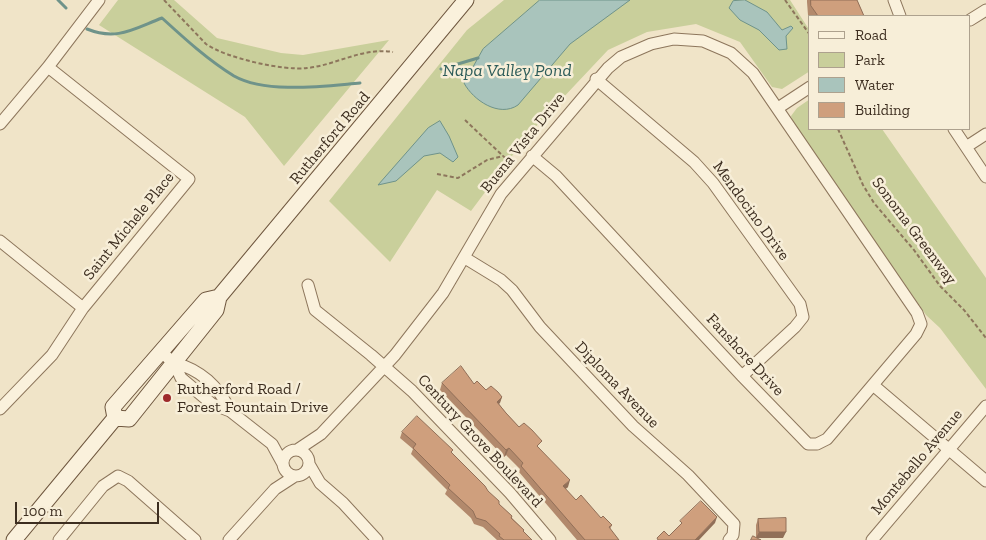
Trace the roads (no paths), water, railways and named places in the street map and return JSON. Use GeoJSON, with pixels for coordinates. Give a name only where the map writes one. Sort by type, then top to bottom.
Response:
{"type":"FeatureCollection","features":[{"type":"Feature","properties":{"kind":"main road","name":"Rutherford Road"},"geometry":{"type":"LineString","coordinates":[[115,418],[129,419],[216,310],[219,297],[466,0]]}},
{"type":"Feature","properties":{"kind":"main road","name":"Rutherford Road"},"geometry":{"type":"LineString","coordinates":[[14,540],[115,418],[113,407],[206,300],[219,297]]}},
{"type":"Feature","properties":{"kind":"street"},"geometry":{"type":"LineString","coordinates":[[0,124],[48,67],[99,0]]}},
{"type":"Feature","properties":{"kind":"street"},"geometry":{"type":"LineString","coordinates":[[894,0],[900,15]]}},
{"type":"Feature","properties":{"kind":"street"},"geometry":{"type":"LineString","coordinates":[[971,19],[986,10]]}},
{"type":"Feature","properties":{"kind":"street","name":"Buena Vista Drive"},"geometry":{"type":"LineString","coordinates":[[296,450],[321,434],[384,366],[443,293],[501,194],[596,79],[622,57],[651,44],[674,39],[703,41],[730,53],[753,73],[917,313]]}},
{"type":"Feature","properties":{"kind":"street","name":"Saint Michele Place"},"geometry":{"type":"LineString","coordinates":[[0,409],[52,355],[83,308],[189,179],[48,67]]}},
{"type":"Feature","properties":{"kind":"street","name":"Mendocino Drive"},"geometry":{"type":"LineString","coordinates":[[596,79],[694,162],[713,183],[800,304],[803,317],[795,327],[742,376]]}},
{"type":"Feature","properties":{"kind":"street"},"geometry":{"type":"LineString","coordinates":[[778,108],[808,88]]}},
{"type":"Feature","properties":{"kind":"street"},"geometry":{"type":"LineString","coordinates":[[955,130],[986,176]]}},
{"type":"Feature","properties":{"kind":"street"},"geometry":{"type":"LineString","coordinates":[[966,147],[986,134]]}},
{"type":"Feature","properties":{"kind":"street","name":"Fanshore Drive"},"geometry":{"type":"LineString","coordinates":[[532,156],[556,176],[603,225],[742,376],[808,444],[823,443],[916,334],[921,324],[917,313]]}},
{"type":"Feature","properties":{"kind":"street"},"geometry":{"type":"LineString","coordinates":[[0,241],[83,308]]}},
{"type":"Feature","properties":{"kind":"street","name":"Diploma Avenue"},"geometry":{"type":"LineString","coordinates":[[465,258],[501,280],[512,290],[540,327],[633,426],[688,475],[722,510],[734,524],[733,535],[729,540]]}},
{"type":"Feature","properties":{"kind":"street","name":"Century Grove Boulevard"},"geometry":{"type":"LineString","coordinates":[[308,286],[315,310],[384,366],[451,430],[510,493],[550,540]]}},
{"type":"Feature","properties":{"kind":"street"},"geometry":{"type":"LineString","coordinates":[[161,352],[174,363],[181,378],[212,404],[230,411],[272,444],[304,452],[320,484]]}},
{"type":"Feature","properties":{"kind":"street"},"geometry":{"type":"LineString","coordinates":[[873,385],[950,448],[986,481]]}},
{"type":"Feature","properties":{"kind":"street","name":"Montebello Avenue"},"geometry":{"type":"LineString","coordinates":[[872,540],[986,406]]}},
{"type":"Feature","properties":{"kind":"street","name":"Buena Vista Drive"},"geometry":{"type":"LineString","coordinates":[[309,462],[321,434]]}},
{"type":"Feature","properties":{"kind":"street"},"geometry":{"type":"LineString","coordinates":[[272,444],[286,472],[320,484],[343,503],[377,540]]}},
{"type":"Feature","properties":{"kind":"street"},"geometry":{"type":"LineString","coordinates":[[275,489],[285,455],[296,450]]}},
{"type":"Feature","properties":{"kind":"street"},"geometry":{"type":"LineString","coordinates":[[229,540],[275,489],[306,472],[309,462]]}},
{"type":"Feature","properties":{"kind":"street"},"geometry":{"type":"LineString","coordinates":[[58,540],[103,486],[118,476],[128,481],[195,540]]}},
{"type":"Feature","properties":{"kind":"water","name":"Napa Valley Pond"},"geometry":{"type":"Polygon","coordinates":[[[540,0],[630,0],[570,44],[518,105],[503,109],[487,105],[480,101],[464,83],[483,49],[540,0]]]}},
{"type":"Feature","properties":{"kind":"water"},"geometry":{"type":"Polygon","coordinates":[[[745,0],[767,12],[782,30],[791,26],[793,28],[786,36],[787,49],[779,50],[759,30],[740,20],[729,8],[733,1],[745,0]]]}},
{"type":"Feature","properties":{"kind":"water"},"geometry":{"type":"Polygon","coordinates":[[[440,121],[458,157],[453,162],[440,153],[424,156],[396,181],[378,185],[428,128],[440,121]]]}},
{"type":"Feature","properties":{"kind":"waterway"},"geometry":{"type":"LineString","coordinates":[[58,0],[66,8]]}},
{"type":"Feature","properties":{"kind":"waterway"},"geometry":{"type":"LineString","coordinates":[[87,29],[107,34],[116,34],[162,18],[215,63],[247,82],[278,87],[313,87],[360,83]]}},
{"type":"Feature","properties":{"kind":"waterway"},"geometry":{"type":"LineString","coordinates":[[441,69],[478,58]]}},
{"type":"Feature","properties":{"kind":"place","name":"Rutherford Road / Forest Fountain Drive"},"geometry":{"type":"Point","coordinates":[167,398]}}]}
